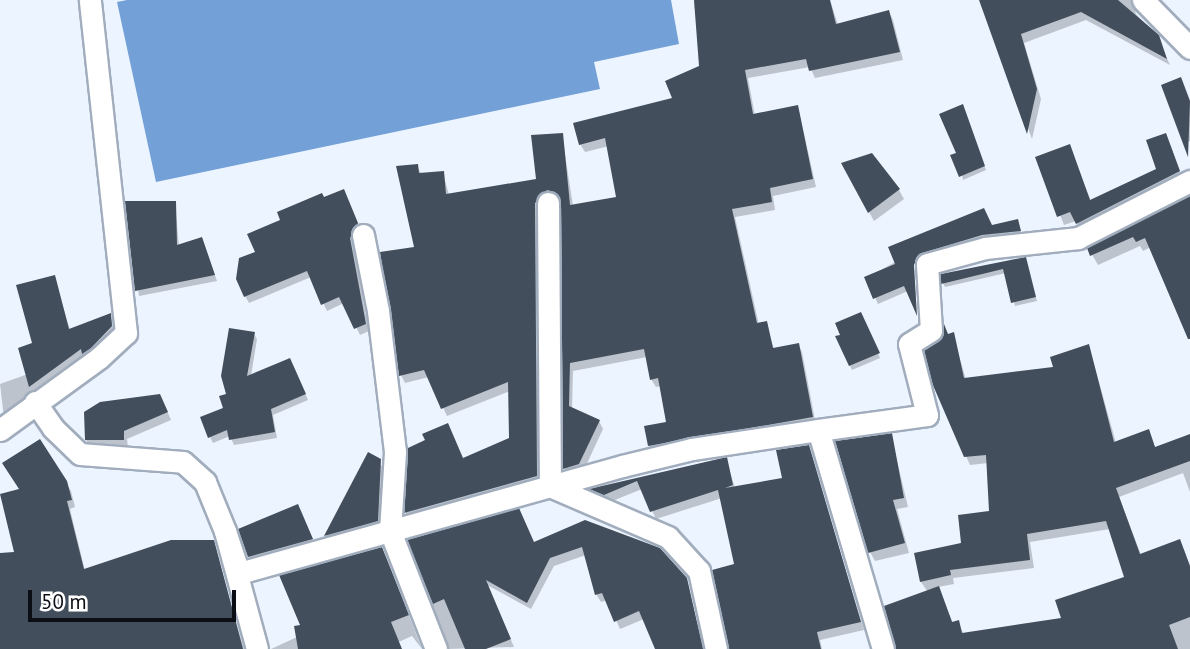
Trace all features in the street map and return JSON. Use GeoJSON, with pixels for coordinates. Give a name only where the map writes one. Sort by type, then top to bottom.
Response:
{"type":"FeatureCollection","features":[{"type":"Feature","properties":{"kind":"street"},"geometry":{"type":"LineString","coordinates":[[0,430],[99,358],[126,332],[90,0]]}},
{"type":"Feature","properties":{"kind":"street"},"geometry":{"type":"LineString","coordinates":[[1143,0],[1190,48]]}},
{"type":"Feature","properties":{"kind":"street"},"geometry":{"type":"LineString","coordinates":[[36,402],[53,428],[80,454],[183,462],[205,482],[239,573],[692,449],[927,415],[909,344],[931,330],[926,264],[985,248],[1078,238],[1190,181]]}},
{"type":"Feature","properties":{"kind":"street"},"geometry":{"type":"LineString","coordinates":[[548,203],[550,486]]}},
{"type":"Feature","properties":{"kind":"street"},"geometry":{"type":"LineString","coordinates":[[363,235],[378,310],[395,452],[390,531],[436,649]]}},
{"type":"Feature","properties":{"kind":"street"},"geometry":{"type":"LineString","coordinates":[[818,430],[883,649]]}},
{"type":"Feature","properties":{"kind":"street"},"geometry":{"type":"LineString","coordinates":[[550,486],[668,537],[699,571],[716,649]]}},
{"type":"Feature","properties":{"kind":"street"},"geometry":{"type":"LineString","coordinates":[[225,531],[257,649]]}},
{"type":"Feature","properties":{"kind":"water"},"geometry":{"type":"Polygon","coordinates":[[[671,0],[679,44],[594,62],[600,89],[156,182],[117,2],[671,0]]]}},
{"type":"Feature","properties":{"kind":"building"},"geometry":{"type":"Polygon","coordinates":[[[694,0],[830,0],[836,24],[889,10],[900,52],[809,71],[806,59],[745,70],[753,114],[798,105],[813,179],[770,188],[772,202],[732,209],[757,323],[767,321],[773,348],[799,343],[813,417],[648,446],[644,426],[666,422],[658,378],[650,380],[644,349],[570,363],[569,406],[600,420],[579,464],[563,469],[561,203],[555,192],[547,190],[535,203],[537,476],[404,513],[408,448],[425,440],[422,434],[448,423],[463,458],[509,438],[508,382],[441,409],[424,370],[399,376],[380,252],[414,247],[396,166],[418,164],[419,173],[444,171],[446,194],[536,179],[531,135],[563,133],[570,205],[616,197],[605,138],[579,145],[573,123],[672,98],[665,81],[699,66],[694,0]]]}},
{"type":"Feature","properties":{"kind":"building"},"geometry":{"type":"Polygon","coordinates":[[[979,0],[1118,0],[1159,35],[1167,59],[1081,12],[1021,34],[1037,89],[1027,134],[979,0]]]}},
{"type":"Feature","properties":{"kind":"building"},"geometry":{"type":"Polygon","coordinates":[[[1181,77],[1190,101],[1188,157],[1161,85],[1181,77]]]}},
{"type":"Feature","properties":{"kind":"building"},"geometry":{"type":"Polygon","coordinates":[[[963,104],[985,166],[959,177],[950,155],[956,153],[939,114],[963,104]]]}},
{"type":"Feature","properties":{"kind":"building"},"geometry":{"type":"Polygon","coordinates":[[[1166,133],[1180,171],[1076,224],[1070,212],[1057,217],[1035,157],[1070,144],[1090,200],[1156,169],[1146,140],[1166,133]]]}},
{"type":"Feature","properties":{"kind":"building"},"geometry":{"type":"Polygon","coordinates":[[[872,153],[900,189],[868,213],[841,163],[872,153]]]}},
{"type":"Feature","properties":{"kind":"building"},"geometry":{"type":"Polygon","coordinates":[[[344,189],[358,223],[350,238],[366,324],[354,329],[339,297],[321,305],[307,271],[244,297],[236,279],[239,258],[255,252],[247,234],[280,220],[277,212],[322,193],[324,197],[344,189]]]}},
{"type":"Feature","properties":{"kind":"building"},"geometry":{"type":"Polygon","coordinates":[[[1190,196],[1188,339],[1145,238],[1136,242],[1133,237],[1090,256],[1087,248],[1190,196]]]}},
{"type":"Feature","properties":{"kind":"building"},"geometry":{"type":"Polygon","coordinates":[[[125,201],[176,201],[177,245],[202,237],[215,275],[135,291],[125,201]]]}},
{"type":"Feature","properties":{"kind":"building"},"geometry":{"type":"Polygon","coordinates":[[[984,208],[992,225],[1018,219],[1021,231],[982,235],[919,254],[914,265],[917,316],[904,286],[873,299],[864,277],[895,264],[888,247],[984,208]]]}},
{"type":"Feature","properties":{"kind":"building"},"geometry":{"type":"Polygon","coordinates":[[[1026,257],[1036,297],[1011,303],[1003,269],[941,284],[941,274],[1026,257]]]}},
{"type":"Feature","properties":{"kind":"building"},"geometry":{"type":"Polygon","coordinates":[[[55,275],[69,329],[111,313],[112,326],[91,348],[82,354],[81,349],[29,387],[18,348],[32,343],[16,285],[55,275]]]}},
{"type":"Feature","properties":{"kind":"building"},"geometry":{"type":"Polygon","coordinates":[[[861,312],[880,353],[849,366],[835,336],[840,335],[835,323],[861,312]]]}},
{"type":"Feature","properties":{"kind":"building"},"geometry":{"type":"Polygon","coordinates":[[[944,324],[948,334],[954,332],[964,378],[1053,367],[1050,357],[1089,344],[1114,442],[1149,429],[1155,447],[1190,434],[1190,461],[1116,488],[1140,554],[1180,539],[1190,566],[1190,617],[1169,625],[1178,649],[896,649],[884,606],[939,586],[952,622],[959,620],[962,633],[1061,618],[1055,600],[1124,577],[1106,521],[1027,534],[1030,560],[950,570],[951,575],[920,582],[914,553],[961,543],[958,515],[989,511],[986,455],[964,457],[932,383],[924,350],[942,337],[944,324]]]}},
{"type":"Feature","properties":{"kind":"building"},"geometry":{"type":"Polygon","coordinates":[[[229,328],[255,332],[247,376],[290,358],[306,394],[271,409],[275,432],[229,440],[227,430],[208,438],[200,417],[223,408],[219,396],[226,394],[221,376],[229,328]]]}},
{"type":"Feature","properties":{"kind":"building"},"geometry":{"type":"Polygon","coordinates":[[[160,394],[168,412],[124,431],[124,440],[85,440],[84,412],[100,402],[160,394]]]}},
{"type":"Feature","properties":{"kind":"building"},"geometry":{"type":"Polygon","coordinates":[[[892,433],[904,498],[893,500],[905,543],[868,553],[835,441],[892,433]]]}},
{"type":"Feature","properties":{"kind":"building"},"geometry":{"type":"Polygon","coordinates":[[[40,439],[67,481],[72,500],[67,501],[84,569],[171,540],[214,540],[243,649],[0,649],[0,553],[14,552],[0,494],[19,489],[2,463],[40,439]]]}},
{"type":"Feature","properties":{"kind":"building"},"geometry":{"type":"Polygon","coordinates":[[[809,445],[861,622],[817,632],[821,649],[729,649],[712,570],[734,564],[718,490],[650,512],[637,481],[604,495],[589,489],[727,457],[733,485],[725,488],[782,478],[776,450],[809,445]]]}},
{"type":"Feature","properties":{"kind":"building"},"geometry":{"type":"Polygon","coordinates":[[[368,452],[381,459],[378,521],[324,536],[368,452]]]}},
{"type":"Feature","properties":{"kind":"building"},"geometry":{"type":"Polygon","coordinates":[[[298,504],[313,539],[248,557],[238,529],[298,504]]]}},
{"type":"Feature","properties":{"kind":"building"},"geometry":{"type":"Polygon","coordinates":[[[519,508],[534,542],[585,520],[660,548],[687,578],[703,649],[655,649],[639,611],[614,622],[602,593],[595,595],[582,547],[550,558],[527,603],[486,580],[511,639],[486,649],[465,649],[444,599],[433,604],[407,540],[519,508]]]}},
{"type":"Feature","properties":{"kind":"building"},"geometry":{"type":"Polygon","coordinates":[[[382,547],[409,615],[391,622],[402,649],[298,649],[294,626],[300,625],[279,575],[382,547]]]}}]}
